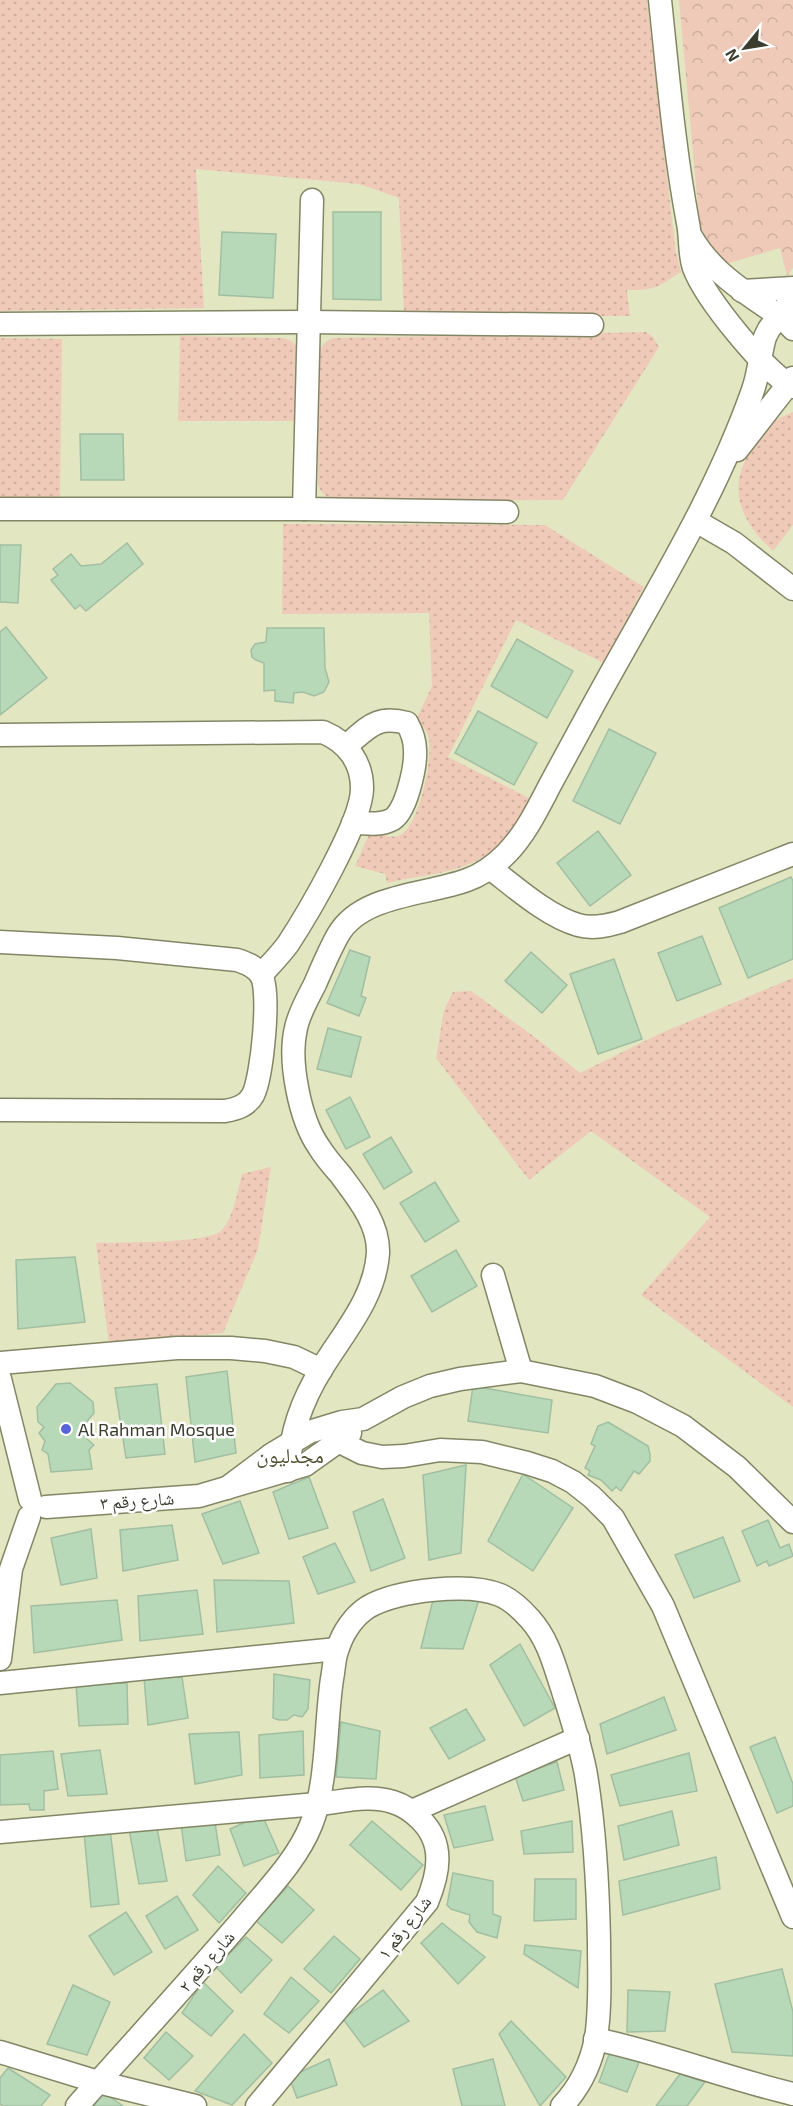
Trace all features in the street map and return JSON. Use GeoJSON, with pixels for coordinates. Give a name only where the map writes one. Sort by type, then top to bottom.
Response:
{"type":"FeatureCollection","features":[{"type":"Feature","properties":{"kind":"street"},"geometry":{"type":"LineString","coordinates":[[660,0],[678,174],[690,234],[690,252],[698,277],[720,310],[760,359],[768,368],[792,383],[721,470]]}},
{"type":"Feature","properties":{"kind":"street"},"geometry":{"type":"LineString","coordinates":[[304,509],[312,200]]}},
{"type":"Feature","properties":{"kind":"street"},"geometry":{"type":"LineString","coordinates":[[690,234],[707,261],[742,291],[786,322]]}},
{"type":"Feature","properties":{"kind":"street"},"geometry":{"type":"LineString","coordinates":[[742,291],[793,288]]}},
{"type":"Feature","properties":{"kind":"street"},"geometry":{"type":"LineString","coordinates":[[288,1471],[290,1443],[299,1414],[321,1370],[350,1328],[365,1299],[374,1274],[378,1251],[375,1231],[369,1216],[354,1192],[317,1145],[307,1121],[297,1086],[294,1055],[296,1029],[340,932],[351,918],[364,909],[468,880],[490,868],[508,852],[535,814],[626,643],[696,521],[721,470],[753,391],[765,337],[786,322],[793,298]]}},
{"type":"Feature","properties":{"kind":"street"},"geometry":{"type":"LineString","coordinates":[[0,324],[308,322],[592,326]]}},
{"type":"Feature","properties":{"kind":"street"},"geometry":{"type":"LineString","coordinates":[[0,509],[507,512]]}},
{"type":"Feature","properties":{"kind":"street"},"geometry":{"type":"LineString","coordinates":[[696,521],[734,543],[793,589]]}},
{"type":"Feature","properties":{"kind":"street"},"geometry":{"type":"LineString","coordinates":[[346,746],[375,723],[385,719],[407,723],[412,731],[416,748],[415,767],[400,812],[393,820],[379,824],[353,823]]}},
{"type":"Feature","properties":{"kind":"street"},"geometry":{"type":"LineString","coordinates":[[0,735],[323,732],[346,746],[361,774],[363,790],[353,823],[308,911],[287,945],[261,975]]}},
{"type":"Feature","properties":{"kind":"street"},"geometry":{"type":"LineString","coordinates":[[490,868],[548,910],[578,925],[600,927],[620,922],[793,854]]}},
{"type":"Feature","properties":{"kind":"street"},"geometry":{"type":"LineString","coordinates":[[0,942],[117,948],[237,960],[255,968],[261,975],[266,995],[260,1072],[254,1094],[243,1106],[225,1111],[0,1110]]}},
{"type":"Feature","properties":{"kind":"street"},"geometry":{"type":"LineString","coordinates":[[493,1275],[521,1371]]}},
{"type":"Feature","properties":{"kind":"street"},"geometry":{"type":"LineString","coordinates":[[0,1363],[177,1347],[231,1348],[294,1356],[321,1370]]}},
{"type":"Feature","properties":{"kind":"street"},"geometry":{"type":"LineString","coordinates":[[227,1488],[309,1432],[327,1425],[363,1419],[429,1386],[460,1379],[521,1371],[595,1386],[637,1402],[684,1426],[737,1467],[786,1516],[793,1538]]}},
{"type":"Feature","properties":{"kind":"street"},"geometry":{"type":"LineString","coordinates":[[0,1379],[35,1508],[11,1569],[1,1644]]}},
{"type":"Feature","properties":{"kind":"street","name":"شارع رقم ٣"},"geometry":{"type":"LineString","coordinates":[[35,1508],[199,1496],[305,1465],[340,1442],[363,1419]]}},
{"type":"Feature","properties":{"kind":"street"},"geometry":{"type":"LineString","coordinates":[[340,1442],[362,1453],[382,1457],[440,1450],[482,1452],[552,1471],[573,1482],[592,1497],[612,1518],[663,1606],[786,1871],[793,1917]]}},
{"type":"Feature","properties":{"kind":"street","name":"شارع رقم ٢"},"geometry":{"type":"LineString","coordinates":[[77,2106],[269,1888],[301,1846],[318,1804],[330,1690],[337,1649],[345,1632],[356,1617],[368,1608],[384,1601],[438,1588],[466,1589],[500,1595],[518,1606],[533,1622],[548,1645],[578,1737],[586,1774],[593,1839],[598,1916],[599,1996],[596,2039],[586,2071],[572,2095],[562,2106]]}},
{"type":"Feature","properties":{"kind":"street"},"geometry":{"type":"LineString","coordinates":[[0,1683],[337,1649]]}},
{"type":"Feature","properties":{"kind":"street"},"geometry":{"type":"LineString","coordinates":[[412,1811],[578,1737]]}},
{"type":"Feature","properties":{"kind":"street","name":"شارع رقم ١"},"geometry":{"type":"LineString","coordinates":[[0,1832],[153,1820],[373,1798],[393,1802],[412,1811],[428,1826],[435,1839],[438,1867],[427,1902],[257,2106]]}},
{"type":"Feature","properties":{"kind":"street"},"geometry":{"type":"LineString","coordinates":[[596,2039],[638,2048],[745,2083],[793,2094]]}},
{"type":"Feature","properties":{"kind":"street"},"geometry":{"type":"LineString","coordinates":[[0,2052],[98,2082],[195,2106]]}},
{"type":"Feature","properties":{"kind":"green space"},"geometry":{"type":"Polygon","coordinates":[[[0,0],[647,0],[675,247],[681,272],[656,287],[627,290],[630,316],[404,316],[399,198],[359,184],[196,169],[204,308],[0,311],[0,0]]]}},
{"type":"Feature","properties":{"kind":"green space"},"geometry":{"type":"Polygon","coordinates":[[[679,0],[793,0],[793,268],[787,276],[780,248],[729,263],[706,250],[700,229],[679,0]]]}},
{"type":"Feature","properties":{"kind":"green space"},"geometry":{"type":"Polygon","coordinates":[[[646,332],[653,337],[659,347],[563,500],[341,501],[326,496],[318,484],[318,356],[323,345],[333,338],[646,332]]]}},
{"type":"Feature","properties":{"kind":"green space"},"geometry":{"type":"Polygon","coordinates":[[[180,336],[282,338],[291,341],[299,354],[296,421],[178,421],[180,336]]]}},
{"type":"Feature","properties":{"kind":"green space"},"geometry":{"type":"Polygon","coordinates":[[[0,338],[62,339],[60,499],[0,499],[0,338]]]}},
{"type":"Feature","properties":{"kind":"green space"},"geometry":{"type":"Polygon","coordinates":[[[793,412],[793,525],[773,551],[751,527],[744,514],[738,487],[746,459],[767,427],[793,412]]]}},
{"type":"Feature","properties":{"kind":"green space"},"geometry":{"type":"Polygon","coordinates":[[[283,524],[545,525],[644,587],[604,663],[516,620],[448,757],[531,799],[502,841],[477,860],[448,871],[387,883],[385,874],[355,866],[370,832],[384,836],[398,836],[406,831],[423,792],[430,747],[429,738],[417,718],[432,686],[429,613],[282,614],[283,524]]]}},
{"type":"Feature","properties":{"kind":"green space"},"geometry":{"type":"Polygon","coordinates":[[[793,978],[793,1407],[641,1295],[710,1217],[591,1131],[529,1180],[436,1058],[444,1010],[453,992],[471,991],[580,1073],[659,1034],[793,978]]]}},
{"type":"Feature","properties":{"kind":"green space"},"geometry":{"type":"Polygon","coordinates":[[[271,1167],[258,1249],[223,1333],[109,1344],[96,1243],[181,1240],[212,1235],[221,1231],[229,1220],[242,1174],[271,1167]]]}},
{"type":"Feature","properties":{"kind":"building"},"geometry":{"type":"Polygon","coordinates":[[[333,212],[381,212],[381,300],[333,299],[333,212]]]}},
{"type":"Feature","properties":{"kind":"building"},"geometry":{"type":"Polygon","coordinates":[[[222,232],[276,234],[273,298],[219,295],[222,232]]]}},
{"type":"Feature","properties":{"kind":"building"},"geometry":{"type":"Polygon","coordinates":[[[80,434],[123,434],[124,480],[81,480],[80,434]]]}},
{"type":"Feature","properties":{"kind":"building"},"geometry":{"type":"Polygon","coordinates":[[[127,543],[143,564],[86,611],[80,605],[75,609],[51,580],[58,575],[53,569],[71,554],[81,566],[101,564],[127,543]]]}},
{"type":"Feature","properties":{"kind":"building"},"geometry":{"type":"Polygon","coordinates":[[[0,545],[21,545],[18,603],[0,602],[0,545]]]}},
{"type":"Feature","properties":{"kind":"building"},"geometry":{"type":"Polygon","coordinates":[[[6,627],[47,678],[0,715],[0,632],[6,627]]]}},
{"type":"Feature","properties":{"kind":"building"},"geometry":{"type":"Polygon","coordinates":[[[267,628],[324,628],[325,668],[329,682],[324,692],[314,696],[303,692],[294,693],[293,703],[275,701],[275,690],[264,691],[264,663],[252,657],[251,650],[255,644],[266,642],[267,628]]]}},
{"type":"Feature","properties":{"kind":"building"},"geometry":{"type":"Polygon","coordinates":[[[517,639],[573,671],[547,718],[491,686],[517,639]]]}},
{"type":"Feature","properties":{"kind":"building"},"geometry":{"type":"Polygon","coordinates":[[[478,711],[537,743],[514,785],[455,753],[478,711]]]}},
{"type":"Feature","properties":{"kind":"building"},"geometry":{"type":"Polygon","coordinates":[[[609,729],[656,753],[620,824],[573,801],[609,729]]]}},
{"type":"Feature","properties":{"kind":"building"},"geometry":{"type":"Polygon","coordinates":[[[598,831],[631,875],[590,906],[557,863],[598,831]]]}},
{"type":"Feature","properties":{"kind":"building"},"geometry":{"type":"Polygon","coordinates":[[[791,877],[793,881],[793,959],[748,978],[719,908],[791,877]]]}},
{"type":"Feature","properties":{"kind":"building"},"geometry":{"type":"Polygon","coordinates":[[[702,936],[721,984],[677,1001],[658,953],[702,936]]]}},
{"type":"Feature","properties":{"kind":"building"},"geometry":{"type":"Polygon","coordinates":[[[350,950],[370,957],[361,996],[366,998],[359,1016],[327,1003],[350,950]]]}},
{"type":"Feature","properties":{"kind":"building"},"geometry":{"type":"Polygon","coordinates":[[[531,952],[567,985],[542,1013],[505,981],[531,952]]]}},
{"type":"Feature","properties":{"kind":"building"},"geometry":{"type":"Polygon","coordinates":[[[614,959],[642,1039],[598,1054],[570,974],[614,959]]]}},
{"type":"Feature","properties":{"kind":"building"},"geometry":{"type":"Polygon","coordinates":[[[328,1028],[361,1037],[351,1077],[317,1069],[328,1028]]]}},
{"type":"Feature","properties":{"kind":"building"},"geometry":{"type":"Polygon","coordinates":[[[350,1097],[370,1137],[346,1149],[326,1110],[350,1097]]]}},
{"type":"Feature","properties":{"kind":"building"},"geometry":{"type":"Polygon","coordinates":[[[391,1137],[412,1172],[384,1189],[363,1154],[391,1137]]]}},
{"type":"Feature","properties":{"kind":"building"},"geometry":{"type":"Polygon","coordinates":[[[435,1182],[459,1221],[425,1242],[400,1203],[435,1182]]]}},
{"type":"Feature","properties":{"kind":"building"},"geometry":{"type":"Polygon","coordinates":[[[456,1250],[477,1286],[432,1312],[411,1276],[456,1250]]]}},
{"type":"Feature","properties":{"kind":"building"},"geometry":{"type":"Polygon","coordinates":[[[75,1257],[85,1322],[18,1329],[16,1260],[75,1257]]]}},
{"type":"Feature","properties":{"kind":"building"},"geometry":{"type":"Polygon","coordinates":[[[227,1371],[236,1453],[195,1462],[186,1377],[227,1371]]]}},
{"type":"Feature","properties":{"kind":"building","name":"Al Rahman Mosque"},"geometry":{"type":"Polygon","coordinates":[[[70,1383],[93,1402],[94,1413],[84,1425],[93,1432],[87,1439],[94,1445],[89,1450],[92,1469],[51,1472],[48,1454],[42,1450],[45,1441],[39,1433],[44,1427],[38,1422],[37,1407],[56,1384],[70,1383]]]}},
{"type":"Feature","properties":{"kind":"building"},"geometry":{"type":"Polygon","coordinates":[[[157,1384],[165,1454],[126,1458],[115,1388],[157,1384]]]}},
{"type":"Feature","properties":{"kind":"building"},"geometry":{"type":"Polygon","coordinates":[[[473,1386],[552,1400],[548,1433],[468,1421],[473,1386]]]}},
{"type":"Feature","properties":{"kind":"building"},"geometry":{"type":"Polygon","coordinates":[[[608,1422],[648,1446],[650,1454],[650,1461],[639,1474],[634,1471],[621,1491],[616,1487],[612,1491],[601,1480],[588,1475],[590,1471],[585,1468],[595,1446],[591,1444],[598,1426],[608,1422]]]}},
{"type":"Feature","properties":{"kind":"building"},"geometry":{"type":"Polygon","coordinates":[[[466,1465],[461,1553],[429,1560],[423,1475],[466,1465]]]}},
{"type":"Feature","properties":{"kind":"building"},"geometry":{"type":"Polygon","coordinates":[[[523,1474],[573,1508],[533,1571],[488,1541],[523,1474]]]}},
{"type":"Feature","properties":{"kind":"building"},"geometry":{"type":"Polygon","coordinates":[[[309,1477],[328,1528],[289,1539],[273,1492],[309,1477]]]}},
{"type":"Feature","properties":{"kind":"building"},"geometry":{"type":"Polygon","coordinates":[[[383,1499],[405,1558],[371,1571],[353,1512],[383,1499]]]}},
{"type":"Feature","properties":{"kind":"building"},"geometry":{"type":"Polygon","coordinates":[[[240,1501],[259,1553],[223,1564],[202,1514],[240,1501]]]}},
{"type":"Feature","properties":{"kind":"building"},"geometry":{"type":"Polygon","coordinates":[[[768,1520],[780,1548],[789,1544],[793,1556],[769,1566],[767,1561],[757,1566],[742,1531],[768,1520]]]}},
{"type":"Feature","properties":{"kind":"building"},"geometry":{"type":"Polygon","coordinates":[[[172,1525],[178,1560],[123,1571],[120,1530],[172,1525]]]}},
{"type":"Feature","properties":{"kind":"building"},"geometry":{"type":"Polygon","coordinates":[[[91,1529],[97,1578],[61,1585],[51,1538],[91,1529]]]}},
{"type":"Feature","properties":{"kind":"building"},"geometry":{"type":"Polygon","coordinates":[[[723,1537],[740,1581],[694,1598],[675,1555],[723,1537]]]}},
{"type":"Feature","properties":{"kind":"building"},"geometry":{"type":"Polygon","coordinates":[[[335,1543],[355,1582],[318,1594],[303,1557],[335,1543]]]}},
{"type":"Feature","properties":{"kind":"building"},"geometry":{"type":"Polygon","coordinates":[[[214,1580],[289,1581],[294,1623],[217,1632],[214,1580]]]}},
{"type":"Feature","properties":{"kind":"building"},"geometry":{"type":"Polygon","coordinates":[[[197,1590],[203,1634],[140,1641],[138,1596],[197,1590]]]}},
{"type":"Feature","properties":{"kind":"building"},"geometry":{"type":"Polygon","coordinates":[[[434,1596],[479,1600],[463,1649],[421,1648],[434,1596]]]}},
{"type":"Feature","properties":{"kind":"building"},"geometry":{"type":"Polygon","coordinates":[[[117,1600],[122,1640],[34,1653],[31,1606],[117,1600]]]}},
{"type":"Feature","properties":{"kind":"building"},"geometry":{"type":"Polygon","coordinates":[[[520,1644],[555,1708],[524,1726],[490,1665],[520,1644]]]}},
{"type":"Feature","properties":{"kind":"building"},"geometry":{"type":"Polygon","coordinates":[[[274,1674],[310,1680],[308,1709],[302,1717],[294,1715],[287,1720],[273,1718],[274,1674]]]}},
{"type":"Feature","properties":{"kind":"building"},"geometry":{"type":"Polygon","coordinates":[[[182,1677],[188,1718],[148,1725],[144,1678],[182,1677]]]}},
{"type":"Feature","properties":{"kind":"building"},"geometry":{"type":"Polygon","coordinates":[[[127,1683],[128,1724],[79,1726],[76,1684],[127,1683]]]}},
{"type":"Feature","properties":{"kind":"building"},"geometry":{"type":"Polygon","coordinates":[[[664,1697],[676,1730],[607,1754],[600,1724],[664,1697]]]}},
{"type":"Feature","properties":{"kind":"building"},"geometry":{"type":"Polygon","coordinates":[[[466,1709],[485,1740],[449,1759],[430,1728],[466,1709]]]}},
{"type":"Feature","properties":{"kind":"building"},"geometry":{"type":"Polygon","coordinates":[[[341,1722],[380,1731],[376,1779],[336,1777],[341,1722]]]}},
{"type":"Feature","properties":{"kind":"building"},"geometry":{"type":"Polygon","coordinates":[[[303,1731],[304,1775],[260,1778],[259,1735],[303,1731]]]}},
{"type":"Feature","properties":{"kind":"building"},"geometry":{"type":"Polygon","coordinates":[[[239,1732],[242,1775],[195,1784],[189,1734],[239,1732]]]}},
{"type":"Feature","properties":{"kind":"building"},"geometry":{"type":"Polygon","coordinates":[[[775,1737],[793,1784],[793,1806],[777,1813],[750,1747],[775,1737]]]}},
{"type":"Feature","properties":{"kind":"building"},"geometry":{"type":"Polygon","coordinates":[[[100,1750],[107,1794],[68,1796],[61,1754],[100,1750]]]}},
{"type":"Feature","properties":{"kind":"building"},"geometry":{"type":"Polygon","coordinates":[[[53,1751],[58,1789],[44,1791],[44,1810],[30,1810],[29,1804],[0,1805],[0,1755],[53,1751]]]}},
{"type":"Feature","properties":{"kind":"building"},"geometry":{"type":"Polygon","coordinates":[[[689,1753],[697,1791],[620,1806],[611,1775],[689,1753]]]}},
{"type":"Feature","properties":{"kind":"building"},"geometry":{"type":"Polygon","coordinates":[[[557,1762],[564,1790],[523,1801],[515,1776],[557,1762]]]}},
{"type":"Feature","properties":{"kind":"building"},"geometry":{"type":"Polygon","coordinates":[[[485,1806],[493,1840],[454,1848],[444,1815],[485,1806]]]}},
{"type":"Feature","properties":{"kind":"building"},"geometry":{"type":"Polygon","coordinates":[[[672,1811],[679,1845],[624,1860],[618,1826],[672,1811]]]}},
{"type":"Feature","properties":{"kind":"building"},"geometry":{"type":"Polygon","coordinates":[[[262,1815],[279,1853],[244,1866],[230,1829],[262,1815]]]}},
{"type":"Feature","properties":{"kind":"building"},"geometry":{"type":"Polygon","coordinates":[[[372,1821],[423,1865],[401,1890],[350,1845],[372,1821]]]}},
{"type":"Feature","properties":{"kind":"building"},"geometry":{"type":"Polygon","coordinates":[[[572,1821],[573,1852],[524,1854],[521,1831],[572,1821]]]}},
{"type":"Feature","properties":{"kind":"building"},"geometry":{"type":"Polygon","coordinates":[[[215,1823],[220,1855],[186,1861],[181,1824],[215,1823]]]}},
{"type":"Feature","properties":{"kind":"building"},"geometry":{"type":"Polygon","coordinates":[[[157,1828],[167,1881],[139,1884],[129,1829],[157,1828]]]}},
{"type":"Feature","properties":{"kind":"building"},"geometry":{"type":"Polygon","coordinates":[[[110,1829],[119,1904],[91,1907],[84,1833],[110,1829]]]}},
{"type":"Feature","properties":{"kind":"building"},"geometry":{"type":"Polygon","coordinates":[[[716,1857],[720,1889],[623,1915],[619,1881],[716,1857]]]}},
{"type":"Feature","properties":{"kind":"building"},"geometry":{"type":"Polygon","coordinates":[[[218,1866],[246,1893],[219,1923],[193,1895],[218,1866]]]}},
{"type":"Feature","properties":{"kind":"building"},"geometry":{"type":"Polygon","coordinates":[[[453,1873],[493,1881],[493,1914],[501,1917],[497,1938],[477,1932],[469,1922],[470,1915],[451,1909],[447,1905],[453,1873]]]}},
{"type":"Feature","properties":{"kind":"building"},"geometry":{"type":"Polygon","coordinates":[[[535,1879],[576,1879],[576,1919],[534,1921],[535,1879]]]}},
{"type":"Feature","properties":{"kind":"building"},"geometry":{"type":"Polygon","coordinates":[[[288,1886],[314,1910],[282,1943],[256,1921],[288,1886]]]}},
{"type":"Feature","properties":{"kind":"building"},"geometry":{"type":"Polygon","coordinates":[[[177,1896],[198,1930],[165,1949],[146,1916],[177,1896]]]}},
{"type":"Feature","properties":{"kind":"building"},"geometry":{"type":"Polygon","coordinates":[[[126,1912],[152,1952],[114,1975],[89,1936],[126,1912]]]}},
{"type":"Feature","properties":{"kind":"building"},"geometry":{"type":"Polygon","coordinates":[[[442,1923],[485,1957],[458,1984],[421,1943],[442,1923]]]}},
{"type":"Feature","properties":{"kind":"building"},"geometry":{"type":"Polygon","coordinates":[[[334,1936],[360,1959],[331,1993],[304,1969],[334,1936]]]}},
{"type":"Feature","properties":{"kind":"building"},"geometry":{"type":"Polygon","coordinates":[[[246,1937],[272,1960],[241,1993],[216,1967],[246,1937]]]}},
{"type":"Feature","properties":{"kind":"building"},"geometry":{"type":"Polygon","coordinates":[[[525,1945],[581,1951],[578,1988],[524,1954],[525,1945]]]}},
{"type":"Feature","properties":{"kind":"building"},"geometry":{"type":"Polygon","coordinates":[[[782,1969],[793,2012],[793,2056],[732,2052],[715,1984],[782,1969]]]}},
{"type":"Feature","properties":{"kind":"building"},"geometry":{"type":"Polygon","coordinates":[[[291,1977],[319,2001],[289,2033],[264,2014],[291,1977]]]}},
{"type":"Feature","properties":{"kind":"building"},"geometry":{"type":"Polygon","coordinates":[[[203,1982],[233,2011],[211,2036],[182,2013],[203,1982]]]}},
{"type":"Feature","properties":{"kind":"building"},"geometry":{"type":"Polygon","coordinates":[[[73,1985],[110,2002],[87,2055],[47,2044],[73,1985]]]}},
{"type":"Feature","properties":{"kind":"building"},"geometry":{"type":"Polygon","coordinates":[[[383,1990],[409,2021],[364,2047],[343,2019],[383,1990]]]}},
{"type":"Feature","properties":{"kind":"building"},"geometry":{"type":"Polygon","coordinates":[[[628,1990],[670,1992],[665,2031],[627,2032],[628,1990]]]}},
{"type":"Feature","properties":{"kind":"building"},"geometry":{"type":"Polygon","coordinates":[[[511,2021],[566,2077],[540,2106],[499,2034],[511,2021]]]}},
{"type":"Feature","properties":{"kind":"building"},"geometry":{"type":"Polygon","coordinates":[[[166,2032],[193,2056],[169,2080],[144,2058],[166,2032]]]}},
{"type":"Feature","properties":{"kind":"building"},"geometry":{"type":"Polygon","coordinates":[[[244,2034],[272,2063],[232,2105],[195,2091],[244,2034]]]}},
{"type":"Feature","properties":{"kind":"building"},"geometry":{"type":"Polygon","coordinates":[[[611,2049],[640,2060],[627,2092],[599,2082],[611,2049]]]}},
{"type":"Feature","properties":{"kind":"building"},"geometry":{"type":"Polygon","coordinates":[[[329,2059],[337,2085],[297,2098],[289,2077],[329,2059]]]}},
{"type":"Feature","properties":{"kind":"building"},"geometry":{"type":"Polygon","coordinates":[[[493,2059],[505,2106],[462,2106],[453,2069],[493,2059]]]}},
{"type":"Feature","properties":{"kind":"building"},"geometry":{"type":"Polygon","coordinates":[[[8,2068],[50,2095],[41,2106],[3,2106],[0,2104],[0,2078],[8,2068]]]}},
{"type":"Feature","properties":{"kind":"building"},"geometry":{"type":"Polygon","coordinates":[[[680,2074],[705,2082],[687,2106],[656,2106],[680,2074]]]}},
{"type":"Feature","properties":{"kind":"building"},"geometry":{"type":"Polygon","coordinates":[[[103,2092],[123,2106],[94,2106],[103,2092]]]}},
{"type":"Feature","properties":{"kind":"place","name":"Al Rahman Mosque"},"geometry":{"type":"Point","coordinates":[66,1429]}},
{"type":"Feature","properties":{"kind":"district","name":"مجدليون"},"geometry":{"type":"Point","coordinates":[290,1454]}}]}
